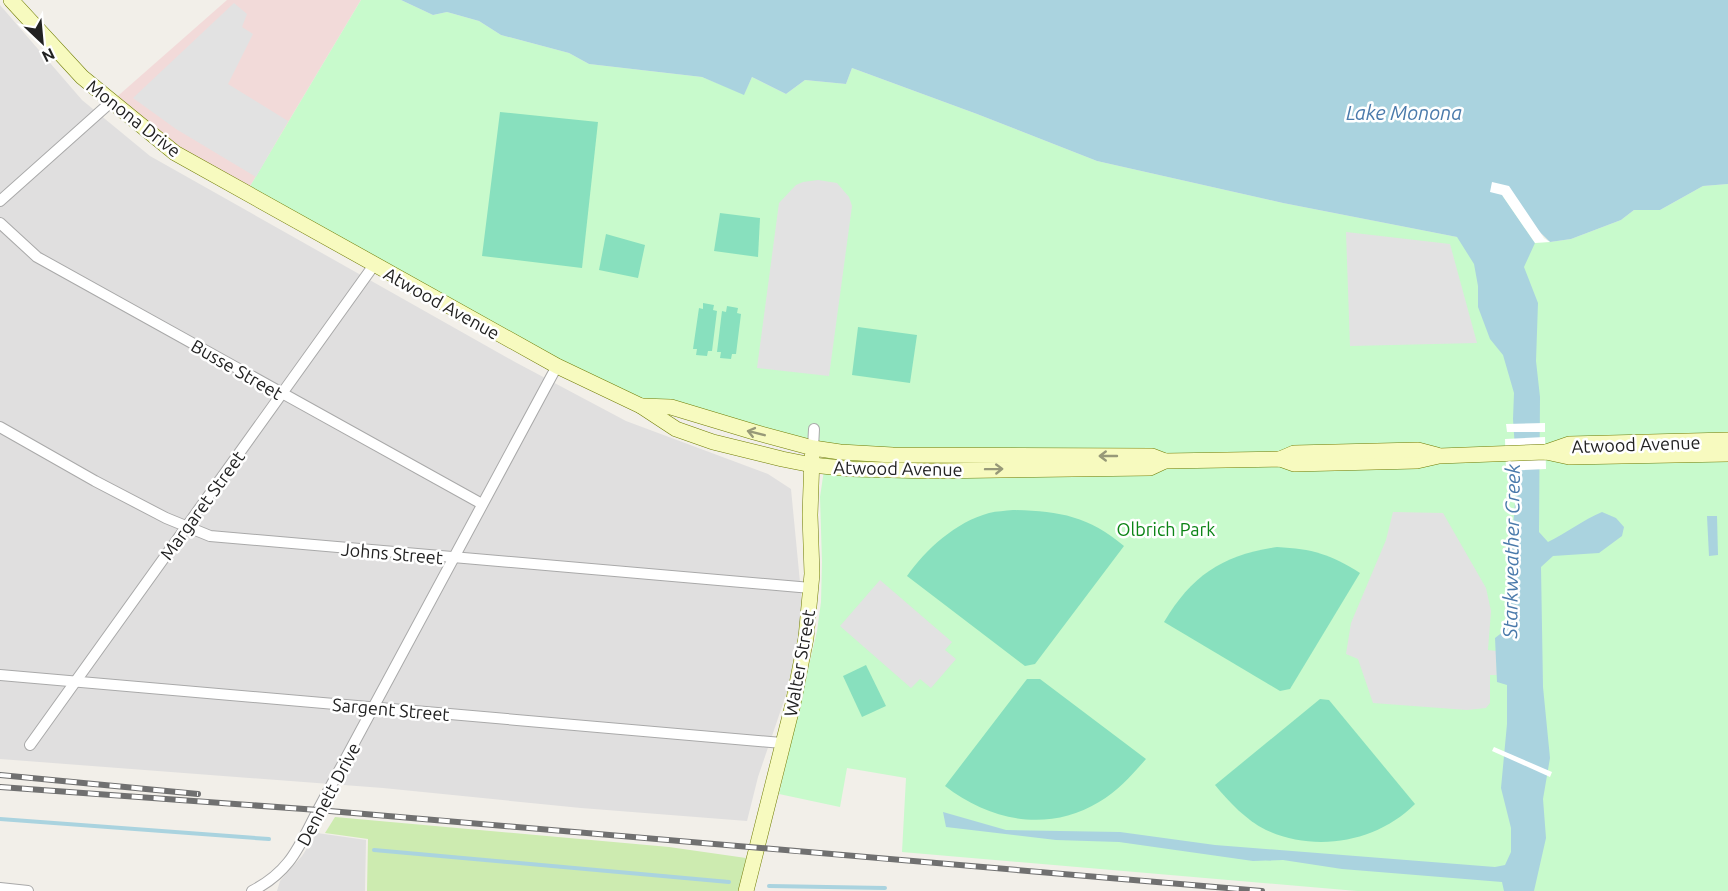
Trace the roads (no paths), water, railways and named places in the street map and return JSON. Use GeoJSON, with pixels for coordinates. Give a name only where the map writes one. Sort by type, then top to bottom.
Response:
{"type":"FeatureCollection","features":[{"type":"Feature","properties":{"kind":"street","name":"Monona Drive"},"geometry":{"type":"LineString","coordinates":[[11,0],[82,77],[111,102],[175,153],[246,193]]}},
{"type":"Feature","properties":{"kind":"street"},"geometry":{"type":"LineString","coordinates":[[0,201],[111,102]]}},
{"type":"Feature","properties":{"kind":"street","name":"Atwood Avenue"},"geometry":{"type":"LineString","coordinates":[[246,193],[557,366],[641,406],[676,429],[746,451],[812,465],[852,469],[931,471],[1150,468],[1165,462],[1280,459],[1294,464],[1417,461],[1439,456],[1546,453],[1569,457],[1728,454]]}},
{"type":"Feature","properties":{"kind":"street","name":"Busse Street"},"geometry":{"type":"LineString","coordinates":[[0,223],[37,257],[482,504]]}},
{"type":"Feature","properties":{"kind":"street","name":"Margaret Street"},"geometry":{"type":"LineString","coordinates":[[30,745],[374,265]]}},
{"type":"Feature","properties":{"kind":"street","name":"Dennett Drive"},"geometry":{"type":"LineString","coordinates":[[252,891],[276,875],[296,854],[557,366]]}},
{"type":"Feature","properties":{"kind":"street","name":"Atwood Avenue"},"geometry":{"type":"LineString","coordinates":[[641,406],[671,407],[813,448],[840,452],[893,455],[1152,456],[1165,462]]}},
{"type":"Feature","properties":{"kind":"street","name":"Johns Street"},"geometry":{"type":"LineString","coordinates":[[0,427],[94,481],[186,528],[210,536],[811,588]]}},
{"type":"Feature","properties":{"kind":"street","name":"Walter Street"},"geometry":{"type":"LineString","coordinates":[[746,891],[803,656],[812,574],[810,515],[814,429]]}},
{"type":"Feature","properties":{"kind":"street","name":"Atwood Avenue"},"geometry":{"type":"LineString","coordinates":[[1546,453],[1569,444],[1728,440]]}},
{"type":"Feature","properties":{"kind":"street","name":"Sargent Street"},"geometry":{"type":"LineString","coordinates":[[0,675],[782,743]]}},
{"type":"Feature","properties":{"kind":"street"},"geometry":{"type":"LineString","coordinates":[[0,888],[28,891]]}},
{"type":"Feature","properties":{"kind":"water","name":"Lake Monona"},"geometry":{"type":"Polygon","coordinates":[[[401,0],[1728,0],[1728,184],[1703,186],[1660,210],[1634,210],[1621,220],[1571,239],[1550,242],[1502,195],[1535,243],[1524,267],[1538,303],[1536,361],[1540,397],[1539,532],[1548,542],[1602,512],[1616,518],[1624,527],[1622,536],[1599,553],[1553,556],[1541,567],[1543,687],[1550,758],[1543,799],[1546,838],[1534,891],[1504,891],[1502,882],[1342,869],[1283,860],[1253,861],[1119,842],[1056,840],[946,827],[943,812],[1006,830],[1120,832],[1215,845],[1495,867],[1505,865],[1511,852],[1511,828],[1501,788],[1507,724],[1507,685],[1497,682],[1495,638],[1508,628],[1517,479],[1513,419],[1514,393],[1503,355],[1490,339],[1478,307],[1478,286],[1474,264],[1457,237],[1283,203],[1097,161],[852,68],[846,84],[805,80],[786,94],[752,77],[744,95],[702,77],[589,64],[569,53],[501,35],[479,21],[447,12],[433,15],[401,0]]]}},
{"type":"Feature","properties":{"kind":"water"},"geometry":{"type":"Polygon","coordinates":[[[1707,516],[1717,516],[1718,555],[1709,556],[1707,516]]]}},
{"type":"Feature","properties":{"kind":"waterway"},"geometry":{"type":"LineString","coordinates":[[0,819],[269,839]]}},
{"type":"Feature","properties":{"kind":"waterway"},"geometry":{"type":"LineString","coordinates":[[374,850],[729,882]]}},
{"type":"Feature","properties":{"kind":"waterway"},"geometry":{"type":"LineString","coordinates":[[769,886],[885,888]]}},
{"type":"Feature","properties":{"kind":"railway"},"geometry":{"type":"LineString","coordinates":[[0,775],[198,794]]}},
{"type":"Feature","properties":{"kind":"railway"},"geometry":{"type":"LineString","coordinates":[[0,787],[318,810],[1262,891]]}},
{"type":"Feature","properties":{"kind":"park label","name":"Olbrich Park"},"geometry":{"type":"Point","coordinates":[1166,529]}},
{"type":"Feature","properties":{"kind":"water label","name":"Starkweather Creek"},"geometry":{"type":"Point","coordinates":[1511,551]}}]}
